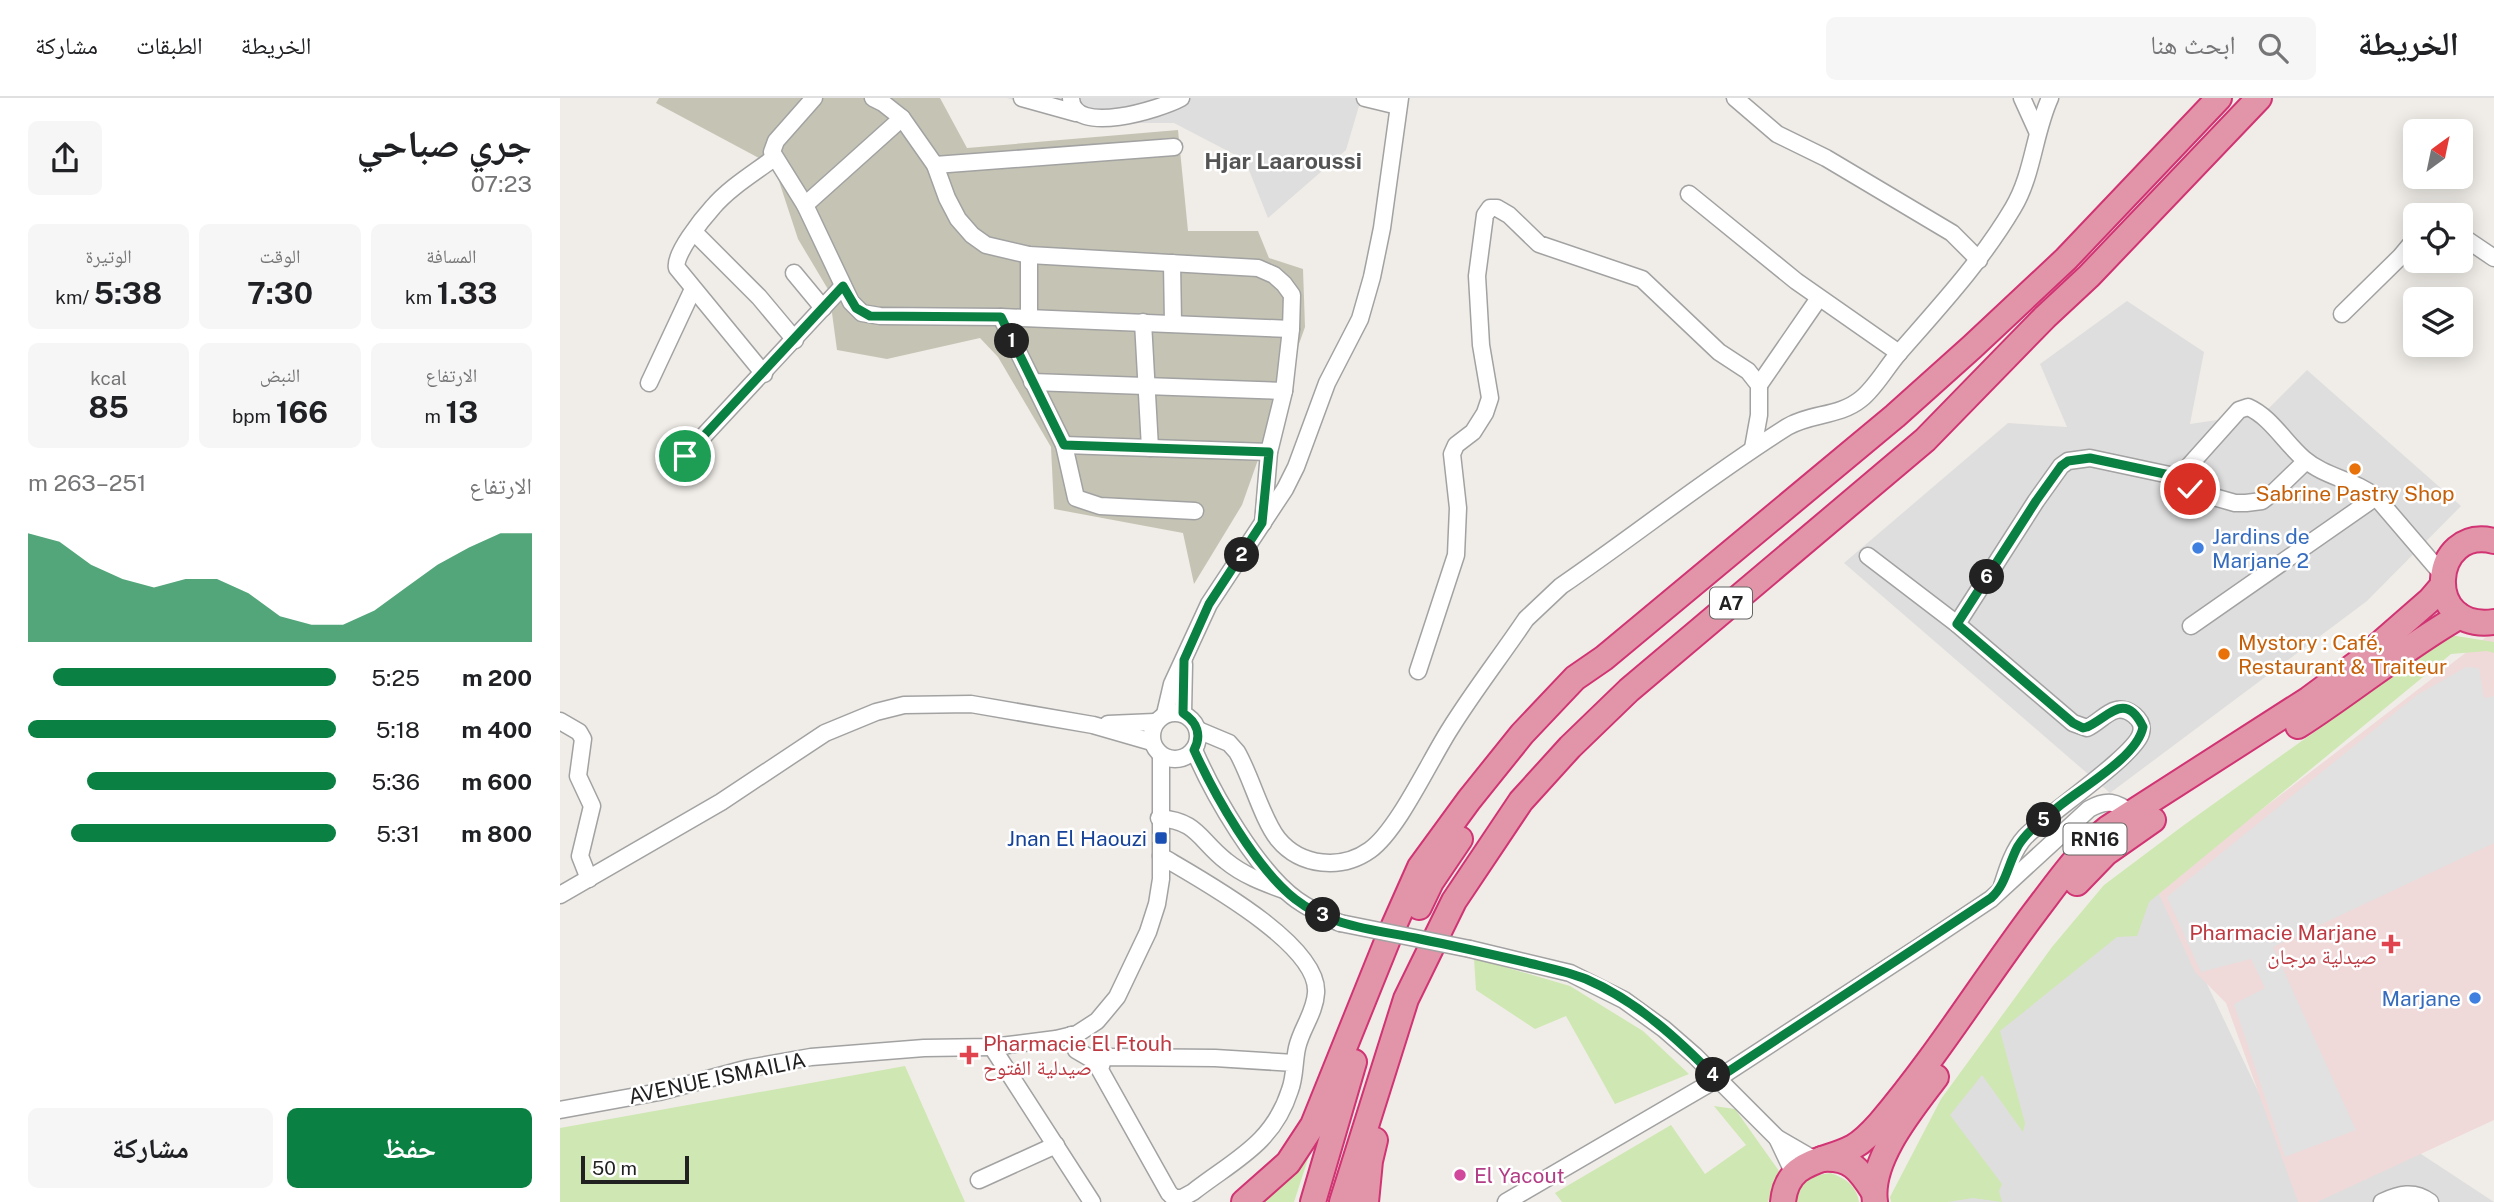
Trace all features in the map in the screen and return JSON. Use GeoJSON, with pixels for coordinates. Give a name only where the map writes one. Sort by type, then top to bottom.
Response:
{"type":"FeatureCollection","features":[{"type":"Feature","properties":{"kind":"highway","name":"A7"},"geometry":{"type":"LineString","coordinates":[[1312,1202],[1363,1031],[1384,976],[1432,882],[1481,808],[1536,739],[1604,658],[1914,399],[2066,259],[2220,98]]}},
{"type":"Feature","properties":{"kind":"highway","name":"A7"},"geometry":{"type":"LineString","coordinates":[[1342,1202],[1406,999],[1454,901],[1521,801],[1570,747],[1629,690],[1925,440],[2098,267],[2259,98]]}},
{"type":"Feature","properties":{"kind":"highway","name":"RN16"},"geometry":{"type":"LineString","coordinates":[[1794,1174],[1805,1164],[1855,1146],[1880,1123],[2072,863],[2099,836],[2309,699],[2359,662],[2430,600],[2442,580],[2445,564],[2459,548],[2478,540],[2494,541]]}},
{"type":"Feature","properties":{"kind":"highway"},"geometry":{"type":"LineString","coordinates":[[2442,580],[2445,598],[2460,616],[2476,623],[2494,622]]}},
{"type":"Feature","properties":{"kind":"highway","name":"RN16"},"geometry":{"type":"LineString","coordinates":[[1874,1196],[1883,1160],[1902,1124],[2053,913],[2089,868],[2134,832],[2347,695],[2433,631],[2460,616]]}},
{"type":"Feature","properties":{"kind":"highway"},"geometry":{"type":"LineString","coordinates":[[1244,1202],[1288,1163],[1313,1125],[1420,867],[1522,734],[1575,678],[1604,658]]}},
{"type":"Feature","properties":{"kind":"highway"},"geometry":{"type":"LineString","coordinates":[[1366,1202],[1370,1161],[1387,1091],[1426,982],[1455,914],[1516,831],[1629,690]]}},
{"type":"Feature","properties":{"kind":"highway","name":"RN16"},"geometry":{"type":"LineString","coordinates":[[1816,1160],[1833,1158],[1848,1162],[1861,1171],[1874,1196]]}},
{"type":"Feature","properties":{"kind":"highway"},"geometry":{"type":"LineString","coordinates":[[1783,1202],[1786,1187],[1794,1174]]}},
{"type":"Feature","properties":{"kind":"street"},"geometry":{"type":"LineString","coordinates":[[814,98],[772,146],[774,158],[805,205],[856,308],[870,316],[1001,317],[1291,329]]}},
{"type":"Feature","properties":{"kind":"street"},"geometry":{"type":"LineString","coordinates":[[873,98],[902,118],[935,165],[958,219],[972,235],[986,245],[1029,255],[1258,268],[1274,275],[1284,284],[1292,295],[1291,329],[1284,391],[1269,452],[1262,523]]}},
{"type":"Feature","properties":{"kind":"street"},"geometry":{"type":"LineString","coordinates":[[1021,98],[1073,106],[1090,117],[1132,116],[1181,98]]}},
{"type":"Feature","properties":{"kind":"street"},"geometry":{"type":"LineString","coordinates":[[1365,98],[1399,102]]}},
{"type":"Feature","properties":{"kind":"street"},"geometry":{"type":"LineString","coordinates":[[1735,98],[1777,134],[1826,158],[1952,233],[1979,260]]}},
{"type":"Feature","properties":{"kind":"street"},"geometry":{"type":"LineString","coordinates":[[2022,98],[2038,131]]}},
{"type":"Feature","properties":{"kind":"street"},"geometry":{"type":"LineString","coordinates":[[560,895],[721,802],[825,733],[876,712],[904,705],[971,704],[1093,725],[1180,749],[1228,743],[1242,760],[1278,839],[1298,856],[1312,861],[1328,863],[1356,858],[1369,851],[1392,827],[1452,725],[1539,604],[1794,422],[1850,408],[1864,397],[1979,260],[2015,206],[2028,173],[2038,131],[2050,98]]}},
{"type":"Feature","properties":{"kind":"street","name":"AVENUE ISMAILIA"},"geometry":{"type":"LineString","coordinates":[[560,1110],[659,1092],[749,1068],[811,1057],[924,1048],[992,1047],[1071,1035],[1097,1021],[1117,997],[1148,932],[1159,891],[1160,811],[1180,749],[1151,735],[1209,604],[1278,502],[1296,467],[1327,383],[1360,319],[1382,228],[1399,102]]}},
{"type":"Feature","properties":{"kind":"street"},"geometry":{"type":"LineString","coordinates":[[805,205],[902,118]]}},
{"type":"Feature","properties":{"kind":"street"},"geometry":{"type":"LineString","coordinates":[[935,165],[1174,147]]}},
{"type":"Feature","properties":{"kind":"street"},"geometry":{"type":"LineString","coordinates":[[764,374],[677,268],[676,263],[694,232],[714,206],[774,158]]}},
{"type":"Feature","properties":{"kind":"street"},"geometry":{"type":"LineString","coordinates":[[1689,194],[1819,298],[1899,353]]}},
{"type":"Feature","properties":{"kind":"street"},"geometry":{"type":"LineString","coordinates":[[1418,671],[1457,555],[1458,508],[1452,454],[1455,445],[1473,432],[1485,413],[1490,398],[1481,345],[1478,276],[1485,215],[1490,208],[1497,208],[1509,215],[1539,244],[1642,279],[1719,352],[1748,372],[1759,384]]}},
{"type":"Feature","properties":{"kind":"street"},"geometry":{"type":"LineString","coordinates":[[694,232],[759,297],[795,340]]}},
{"type":"Feature","properties":{"kind":"street"},"geometry":{"type":"LineString","coordinates":[[2473,244],[2494,258]]}},
{"type":"Feature","properties":{"kind":"street"},"geometry":{"type":"LineString","coordinates":[[2342,314],[2403,253]]}},
{"type":"Feature","properties":{"kind":"street"},"geometry":{"type":"LineString","coordinates":[[1029,255],[1029,318]]}},
{"type":"Feature","properties":{"kind":"street"},"geometry":{"type":"LineString","coordinates":[[1172,263],[1173,323]]}},
{"type":"Feature","properties":{"kind":"street"},"geometry":{"type":"LineString","coordinates":[[794,273],[824,308]]}},
{"type":"Feature","properties":{"kind":"street"},"geometry":{"type":"LineString","coordinates":[[685,456],[843,286]]}},
{"type":"Feature","properties":{"kind":"street"},"geometry":{"type":"LineString","coordinates":[[649,383],[694,289]]}},
{"type":"Feature","properties":{"kind":"street"},"geometry":{"type":"LineString","coordinates":[[1753,449],[1759,415],[1759,384],[1819,298]]}},
{"type":"Feature","properties":{"kind":"street"},"geometry":{"type":"LineString","coordinates":[[1001,317],[1064,445],[1076,498],[1100,506],[1195,511]]}},
{"type":"Feature","properties":{"kind":"street"},"geometry":{"type":"LineString","coordinates":[[1143,322],[1150,448]]}},
{"type":"Feature","properties":{"kind":"street"},"geometry":{"type":"LineString","coordinates":[[1032,382],[1284,391]]}},
{"type":"Feature","properties":{"kind":"street"},"geometry":{"type":"LineString","coordinates":[[2179,477],[2216,434],[2244,407],[2254,410],[2306,461],[2367,490],[2376,497],[2442,580]]}},
{"type":"Feature","properties":{"kind":"street"},"geometry":{"type":"LineString","coordinates":[[1064,445],[1269,452]]}},
{"type":"Feature","properties":{"kind":"street"},"geometry":{"type":"LineString","coordinates":[[1957,624],[2036,501],[2061,466],[2068,461],[2090,458],[2179,477],[2190,489],[2206,496],[2235,503],[2255,503],[2275,491],[2306,461]]}},
{"type":"Feature","properties":{"kind":"street"},"geometry":{"type":"LineString","coordinates":[[2191,626],[2376,497]]}},
{"type":"Feature","properties":{"kind":"street"},"geometry":{"type":"LineString","coordinates":[[1868,556],[1957,624],[2079,726],[2087,727],[2112,710],[2121,709],[2138,718],[2143,727],[2139,739],[2110,768],[2026,836],[2012,858],[2001,890]]}},
{"type":"Feature","properties":{"kind":"street"},"geometry":{"type":"LineString","coordinates":[[1183,713],[1184,660]]}},
{"type":"Feature","properties":{"kind":"street"},"geometry":{"type":"LineString","coordinates":[[1093,725],[1183,713],[1190,718],[1180,749]]}},
{"type":"Feature","properties":{"kind":"street"},"geometry":{"type":"LineString","coordinates":[[560,721],[579,732],[583,739],[578,776],[592,806],[580,856],[589,879]]}},
{"type":"Feature","properties":{"kind":"street"},"geometry":{"type":"LineString","coordinates":[[1180,749],[1211,787],[1252,851],[1286,890],[1307,907],[1340,923],[1470,949],[1570,973],[1589,981],[1647,1016],[1695,1056],[1777,1138],[1816,1160]]}},
{"type":"Feature","properties":{"kind":"street"},"geometry":{"type":"LineString","coordinates":[[1506,1202],[1717,1079],[1919,947],[2001,890],[2068,826],[2100,803],[2119,803],[2132,814]]}},
{"type":"Feature","properties":{"kind":"street"},"geometry":{"type":"LineString","coordinates":[[1160,811],[1194,828],[1226,861],[1261,881],[1286,890]]}},
{"type":"Feature","properties":{"kind":"street"},"geometry":{"type":"LineString","coordinates":[[1161,856],[1264,920],[1304,962],[1315,982],[1316,992],[1314,1005],[1297,1045],[1291,1087],[1275,1124],[1258,1145],[1193,1192],[1172,1200],[1100,1070],[1100,1064],[1107,1057],[1215,1058],[1294,1063]]}},
{"type":"Feature","properties":{"kind":"street"},"geometry":{"type":"LineString","coordinates":[[1071,1035],[1076,1050],[1100,1064]]}},
{"type":"Feature","properties":{"kind":"street"},"geometry":{"type":"LineString","coordinates":[[992,1047],[1093,1202]]}},
{"type":"Feature","properties":{"kind":"street"},"geometry":{"type":"LineString","coordinates":[[1777,1138],[1794,1174]]}},
{"type":"Feature","properties":{"kind":"street"},"geometry":{"type":"LineString","coordinates":[[979,1180],[1056,1145]]}},
{"type":"Feature","properties":{"kind":"street"},"geometry":{"type":"LineString","coordinates":[[2382,1202],[2407,1194],[2420,1195],[2430,1202]]}},
{"type":"Feature","properties":{"kind":"shaded area"},"geometry":{"type":"Polygon","coordinates":[[[659,98],[940,98],[967,148],[1178,130],[1188,231],[1258,231],[1269,258],[1303,269],[1305,327],[1242,505],[1194,584],[1183,533],[1054,509],[1051,447],[998,357],[980,338],[887,359],[837,350],[829,291],[798,239],[774,166],[656,103],[659,98]]]}},
{"type":"Feature","properties":{"kind":"shaded area"},"geometry":{"type":"Polygon","coordinates":[[[1007,98],[1373,98],[1359,106],[1346,150],[1268,218],[1245,160],[1174,123],[1084,123],[1007,98]]]}},
{"type":"Feature","properties":{"kind":"shaded area"},"geometry":{"type":"Polygon","coordinates":[[[2127,301],[2204,352],[2190,424],[2264,413],[2307,370],[2461,506],[2367,601],[2110,793],[1844,563],[2008,423],[2067,427],[2040,364],[2127,301]]]}},
{"type":"Feature","properties":{"kind":"shaded area"},"geometry":{"type":"Polygon","coordinates":[[[2494,631],[2494,1120],[2317,1202],[2298,1202],[2226,1003],[2195,972],[2157,890],[2494,631]]]}},
{"type":"Feature","properties":{"kind":"shaded area"},"geometry":{"type":"Polygon","coordinates":[[[2466,667],[2479,668],[2484,698],[2494,696],[2494,843],[2273,947],[2356,1130],[2285,1157],[2234,1004],[2265,988],[2251,959],[2201,972],[2167,897],[2417,695],[2466,667]]]}},
{"type":"Feature","properties":{"kind":"shaded area"},"geometry":{"type":"Polygon","coordinates":[[[2155,875],[2308,1196],[2415,1150],[2494,1202],[1905,1202],[1941,1115],[2004,1021],[2155,875]]]}},
{"type":"Feature","properties":{"kind":"green space"},"geometry":{"type":"Polygon","coordinates":[[[2450,635],[2494,642],[2494,653],[2487,651],[2451,654],[2149,902],[2137,936],[2117,937],[2000,1031],[2025,1123],[2023,1132],[1982,1075],[1950,1115],[2002,1184],[1999,1191],[2002,1202],[1973,1198],[1947,1202],[1891,1202],[1890,1197],[1941,1099],[2052,947],[2104,885],[2450,635]]]}},
{"type":"Feature","properties":{"kind":"green space"},"geometry":{"type":"Polygon","coordinates":[[[1474,958],[1570,986],[1643,1031],[1689,1074],[1615,1104],[1566,1016],[1535,1029],[1476,990],[1474,958]]]}},
{"type":"Feature","properties":{"kind":"green space"},"geometry":{"type":"Polygon","coordinates":[[[905,1066],[965,1202],[560,1202],[560,1128],[905,1066]]]}},
{"type":"Feature","properties":{"kind":"green space"},"geometry":{"type":"Polygon","coordinates":[[[1714,1106],[1735,1109],[1779,1171],[1768,1202],[1562,1202],[1555,1193],[1671,1125],[1705,1174],[1746,1145],[1714,1106]]]}},
{"type":"Feature","properties":{"kind":"green space"},"geometry":{"type":"Polygon","coordinates":[[[1317,1131],[1294,1202],[1253,1202],[1317,1131]]]}},
{"type":"Feature","properties":{"kind":"green space"},"geometry":{"type":"Polygon","coordinates":[[[1831,1173],[1850,1183],[1859,1202],[1793,1202],[1799,1189],[1807,1181],[1831,1173]]]}},
{"type":"Feature","properties":{"kind":"place","name":"Sabrine Pastry Shop"},"geometry":{"type":"Point","coordinates":[2355,469]}},
{"type":"Feature","properties":{"kind":"place","name":"Jardins de Marjane 2"},"geometry":{"type":"Point","coordinates":[2198,548]}},
{"type":"Feature","properties":{"kind":"place","name":"Mystory : Café, Restaurant & Traiteur"},"geometry":{"type":"Point","coordinates":[2224,654]}},
{"type":"Feature","properties":{"kind":"place","name":"Jnan El Haouzi"},"geometry":{"type":"Point","coordinates":[1161,838]}},
{"type":"Feature","properties":{"kind":"place","name":"Pharmacie Marjane صيدلية مرجان"},"geometry":{"type":"Point","coordinates":[2391,944]}},
{"type":"Feature","properties":{"kind":"place","name":"Marjane"},"geometry":{"type":"Point","coordinates":[2475,998]}},
{"type":"Feature","properties":{"kind":"place","name":"Pharmacie El Ftouh صيدلية الفتوح"},"geometry":{"type":"Point","coordinates":[969,1055]}},
{"type":"Feature","properties":{"kind":"place","name":"El Yacout"},"geometry":{"type":"Point","coordinates":[1460,1175]}},
{"type":"Feature","properties":{"kind":"district","name":"Hjar Laaroussi"},"geometry":{"type":"Point","coordinates":[1283,160]}},
{"type":"Feature","properties":{"kind":"route"},"geometry":{"type":"LineString","coordinates":[[685,456],[843,286],[856,308],[870,316],[1001,317],[1064,445],[1269,452],[1262,523],[1209,604],[1184,660],[1183,713],[1196,724],[1198,730],[1197,746],[1194,750],[1211,787],[1252,851],[1295,899],[1340,923],[1470,949],[1570,973],[1589,981],[1638,1009],[1695,1056],[1717,1079],[2001,890],[2012,858],[2026,836],[2110,768],[2139,739],[2143,727],[2138,718],[2121,709],[2112,710],[2087,727],[2073,723],[1957,624],[2036,501],[2061,466],[2068,461],[2090,458],[2179,477],[2190,489]]}}]}
